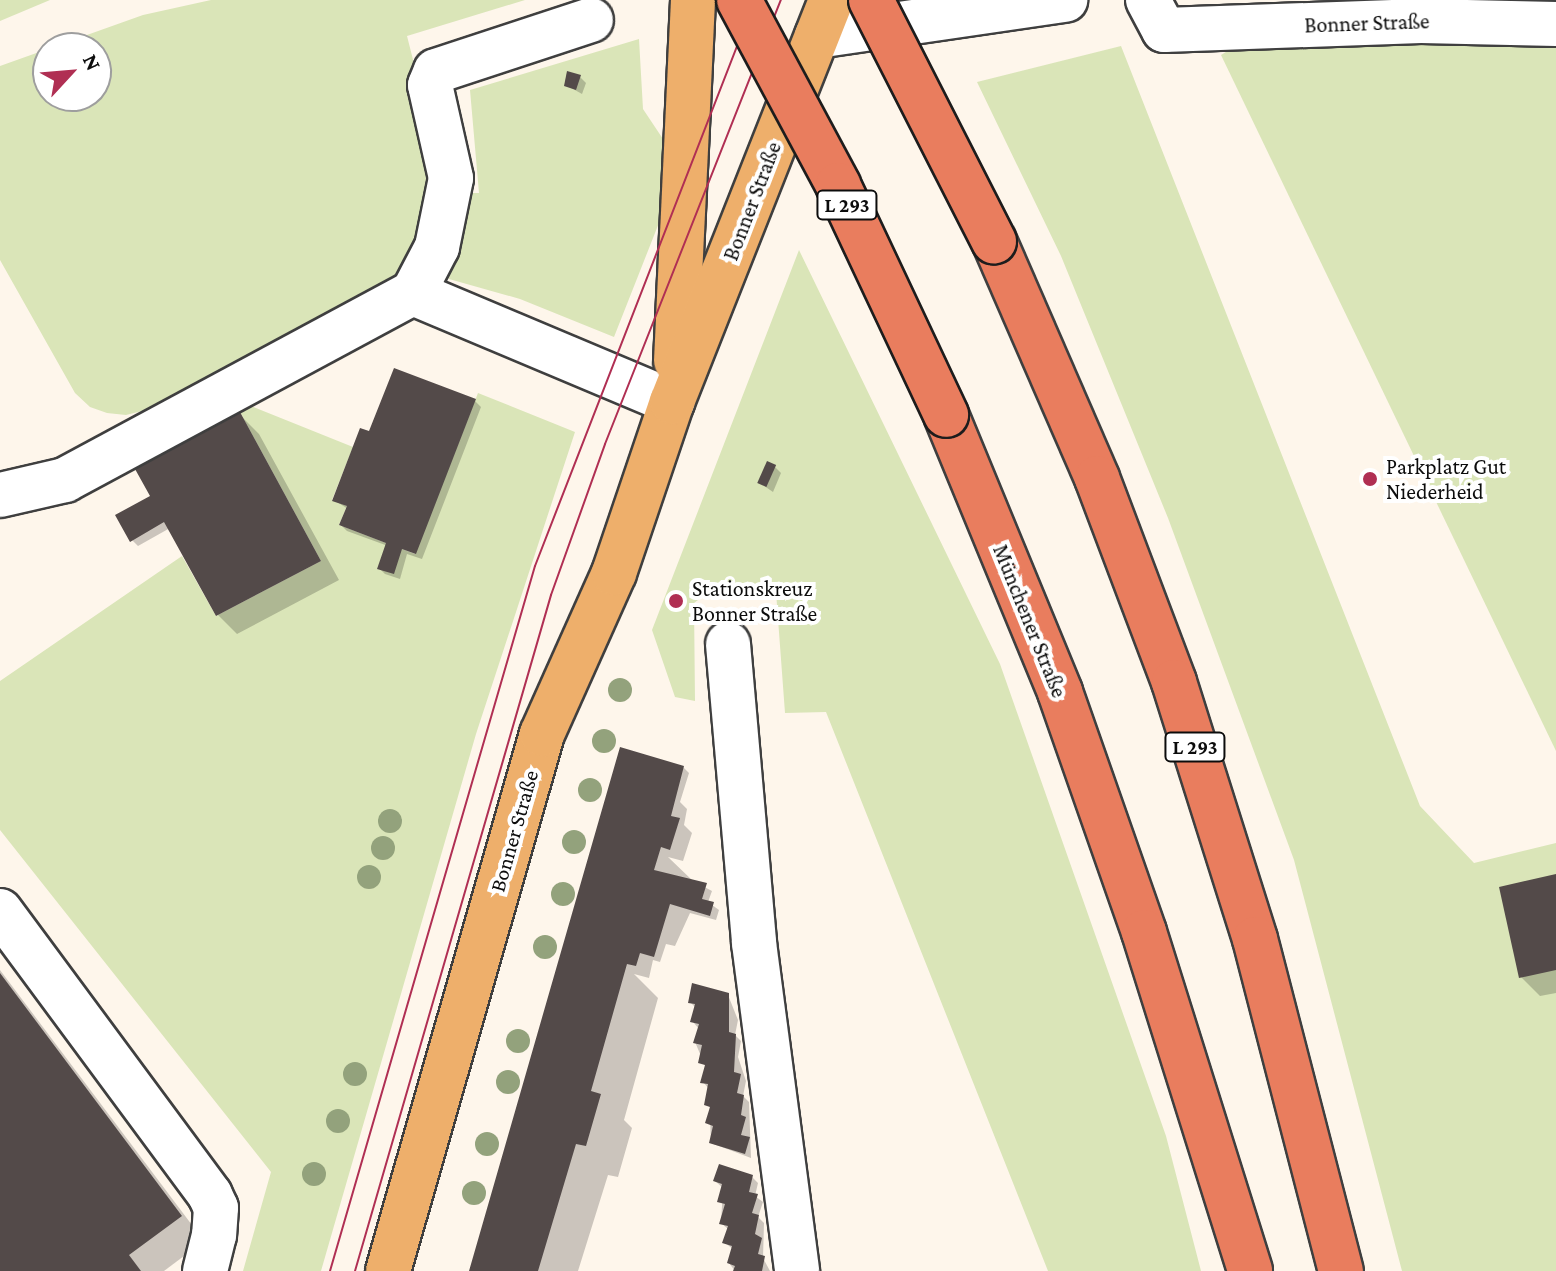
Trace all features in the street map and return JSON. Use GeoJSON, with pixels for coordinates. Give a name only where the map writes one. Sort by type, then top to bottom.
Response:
{"type":"FeatureCollection","features":[{"type":"Feature","properties":{"kind":"highway","name":"Münchener Straße"},"geometry":{"type":"LineString","coordinates":[[739,0],[838,185],[946,415],[1060,692],[1144,932],[1250,1271]]}},
{"type":"Feature","properties":{"kind":"highway","name":"L 293"},"geometry":{"type":"LineString","coordinates":[[871,0],[994,241],[1097,478],[1174,682],[1255,939],[1341,1271]]}},
{"type":"Feature","properties":{"kind":"main road","name":"Bonner Straße"},"geometry":{"type":"LineString","coordinates":[[672,402],[685,243],[693,0]]}},
{"type":"Feature","properties":{"kind":"main road","name":"Bonner Straße"},"geometry":{"type":"LineString","coordinates":[[388,1271],[542,734],[614,573],[672,402],[817,36]]}},
{"type":"Feature","properties":{"kind":"street"},"geometry":{"type":"LineString","coordinates":[[817,36],[1065,0]]}},
{"type":"Feature","properties":{"kind":"street","name":"Bonner Straße"},"geometry":{"type":"LineString","coordinates":[[1156,15],[1556,24]]}},
{"type":"Feature","properties":{"kind":"street"},"geometry":{"type":"LineString","coordinates":[[0,495],[65,480],[413,293],[437,247],[451,178],[430,85],[436,71],[591,20]]}},
{"type":"Feature","properties":{"kind":"street"},"geometry":{"type":"LineString","coordinates":[[413,293],[672,402]]}},
{"type":"Feature","properties":{"kind":"street"},"geometry":{"type":"LineString","coordinates":[[728,644],[754,943],[797,1271]]}},
{"type":"Feature","properties":{"kind":"street"},"geometry":{"type":"LineString","coordinates":[[0,911],[210,1195],[216,1208],[214,1235],[205,1271]]}},
{"type":"Feature","properties":{"kind":"green space"},"geometry":{"type":"Polygon","coordinates":[[[0,0],[50,0],[0,21],[0,0]]]}},
{"type":"Feature","properties":{"kind":"green space"},"geometry":{"type":"Polygon","coordinates":[[[211,0],[525,0],[407,36],[443,178],[406,277],[158,407],[126,415],[90,407],[75,393],[0,260],[0,66],[32,55],[32,112],[112,112],[112,32],[95,32],[143,15],[211,0]]]}},
{"type":"Feature","properties":{"kind":"green space"},"geometry":{"type":"Polygon","coordinates":[[[1299,7],[1556,15],[1556,751],[1221,55],[1299,7]]]}},
{"type":"Feature","properties":{"kind":"green space"},"geometry":{"type":"Polygon","coordinates":[[[639,39],[643,109],[669,148],[668,200],[614,337],[520,299],[449,279],[441,260],[456,193],[479,193],[470,90],[639,39]]]}},
{"type":"Feature","properties":{"kind":"green space"},"geometry":{"type":"Polygon","coordinates":[[[1121,46],[1420,806],[1474,863],[1556,843],[1556,1271],[1402,1271],[1294,860],[1168,518],[1061,256],[977,82],[1121,46]]]}},
{"type":"Feature","properties":{"kind":"green space"},"geometry":{"type":"Polygon","coordinates":[[[799,250],[1000,664],[1166,1136],[1201,1271],[1048,1271],[826,712],[785,713],[776,592],[706,594],[694,603],[695,701],[675,697],[652,630],[799,250]]]}},
{"type":"Feature","properties":{"kind":"green space"},"geometry":{"type":"Polygon","coordinates":[[[478,393],[575,432],[476,734],[321,1271],[243,1271],[271,1172],[0,830],[0,681],[182,556],[216,616],[321,561],[240,412],[251,406],[353,447],[332,500],[347,506],[339,525],[415,554],[478,393]]]}},
{"type":"Feature","properties":{"kind":"building"},"geometry":{"type":"Polygon","coordinates":[[[567,71],[581,75],[576,90],[564,86],[567,71]]]}},
{"type":"Feature","properties":{"kind":"building"},"geometry":{"type":"Polygon","coordinates":[[[394,368],[476,399],[416,554],[402,549],[394,574],[377,569],[386,543],[339,525],[347,506],[332,501],[360,428],[369,431],[394,368]]]}},
{"type":"Feature","properties":{"kind":"building"},"geometry":{"type":"Polygon","coordinates":[[[240,412],[321,561],[216,616],[164,522],[130,542],[115,515],[150,496],[135,469],[240,412]]]}},
{"type":"Feature","properties":{"kind":"building"},"geometry":{"type":"Polygon","coordinates":[[[767,461],[776,465],[766,487],[757,483],[767,461]]]}},
{"type":"Feature","properties":{"kind":"building"},"geometry":{"type":"Polygon","coordinates":[[[620,747],[684,766],[671,816],[680,818],[670,850],[661,847],[654,870],[707,883],[702,899],[714,902],[710,916],[670,904],[654,957],[640,953],[636,966],[627,964],[591,1091],[601,1094],[586,1146],[576,1144],[538,1271],[469,1271],[620,747]]]}},
{"type":"Feature","properties":{"kind":"building"},"geometry":{"type":"Polygon","coordinates":[[[1556,874],[1556,970],[1519,978],[1499,887],[1556,874]]]}},
{"type":"Feature","properties":{"kind":"building"},"geometry":{"type":"Polygon","coordinates":[[[0,973],[182,1216],[129,1255],[141,1271],[0,1271],[0,973]]]}},
{"type":"Feature","properties":{"kind":"building"},"geometry":{"type":"Polygon","coordinates":[[[692,983],[729,993],[729,1032],[736,1034],[734,1072],[741,1074],[737,1093],[744,1095],[741,1115],[746,1117],[741,1135],[750,1137],[745,1154],[709,1143],[713,1126],[705,1123],[710,1107],[704,1105],[708,1084],[700,1083],[705,1065],[698,1063],[702,1045],[693,1043],[699,1024],[690,1022],[695,1004],[688,1003],[692,983]]]}},
{"type":"Feature","properties":{"kind":"building"},"geometry":{"type":"Polygon","coordinates":[[[719,1164],[753,1175],[749,1192],[758,1194],[752,1213],[759,1215],[755,1234],[762,1238],[758,1254],[765,1256],[762,1271],[733,1271],[735,1266],[727,1263],[732,1246],[722,1243],[728,1226],[719,1224],[725,1204],[717,1202],[722,1184],[713,1181],[719,1164]]]}},
{"type":"Feature","properties":{"kind":"tram line"},"geometry":{"type":"LineString","coordinates":[[330,1271],[535,566],[755,0]]}},
{"type":"Feature","properties":{"kind":"tram line"},"geometry":{"type":"LineString","coordinates":[[355,1271],[551,595],[605,444],[781,0]]}},
{"type":"Feature","properties":{"kind":"place","name":"Parkplatz Gut Niederheid"},"geometry":{"type":"Point","coordinates":[1370,479]}},
{"type":"Feature","properties":{"kind":"place","name":"Stationskreuz Bonner Straße"},"geometry":{"type":"Point","coordinates":[676,601]}}]}
